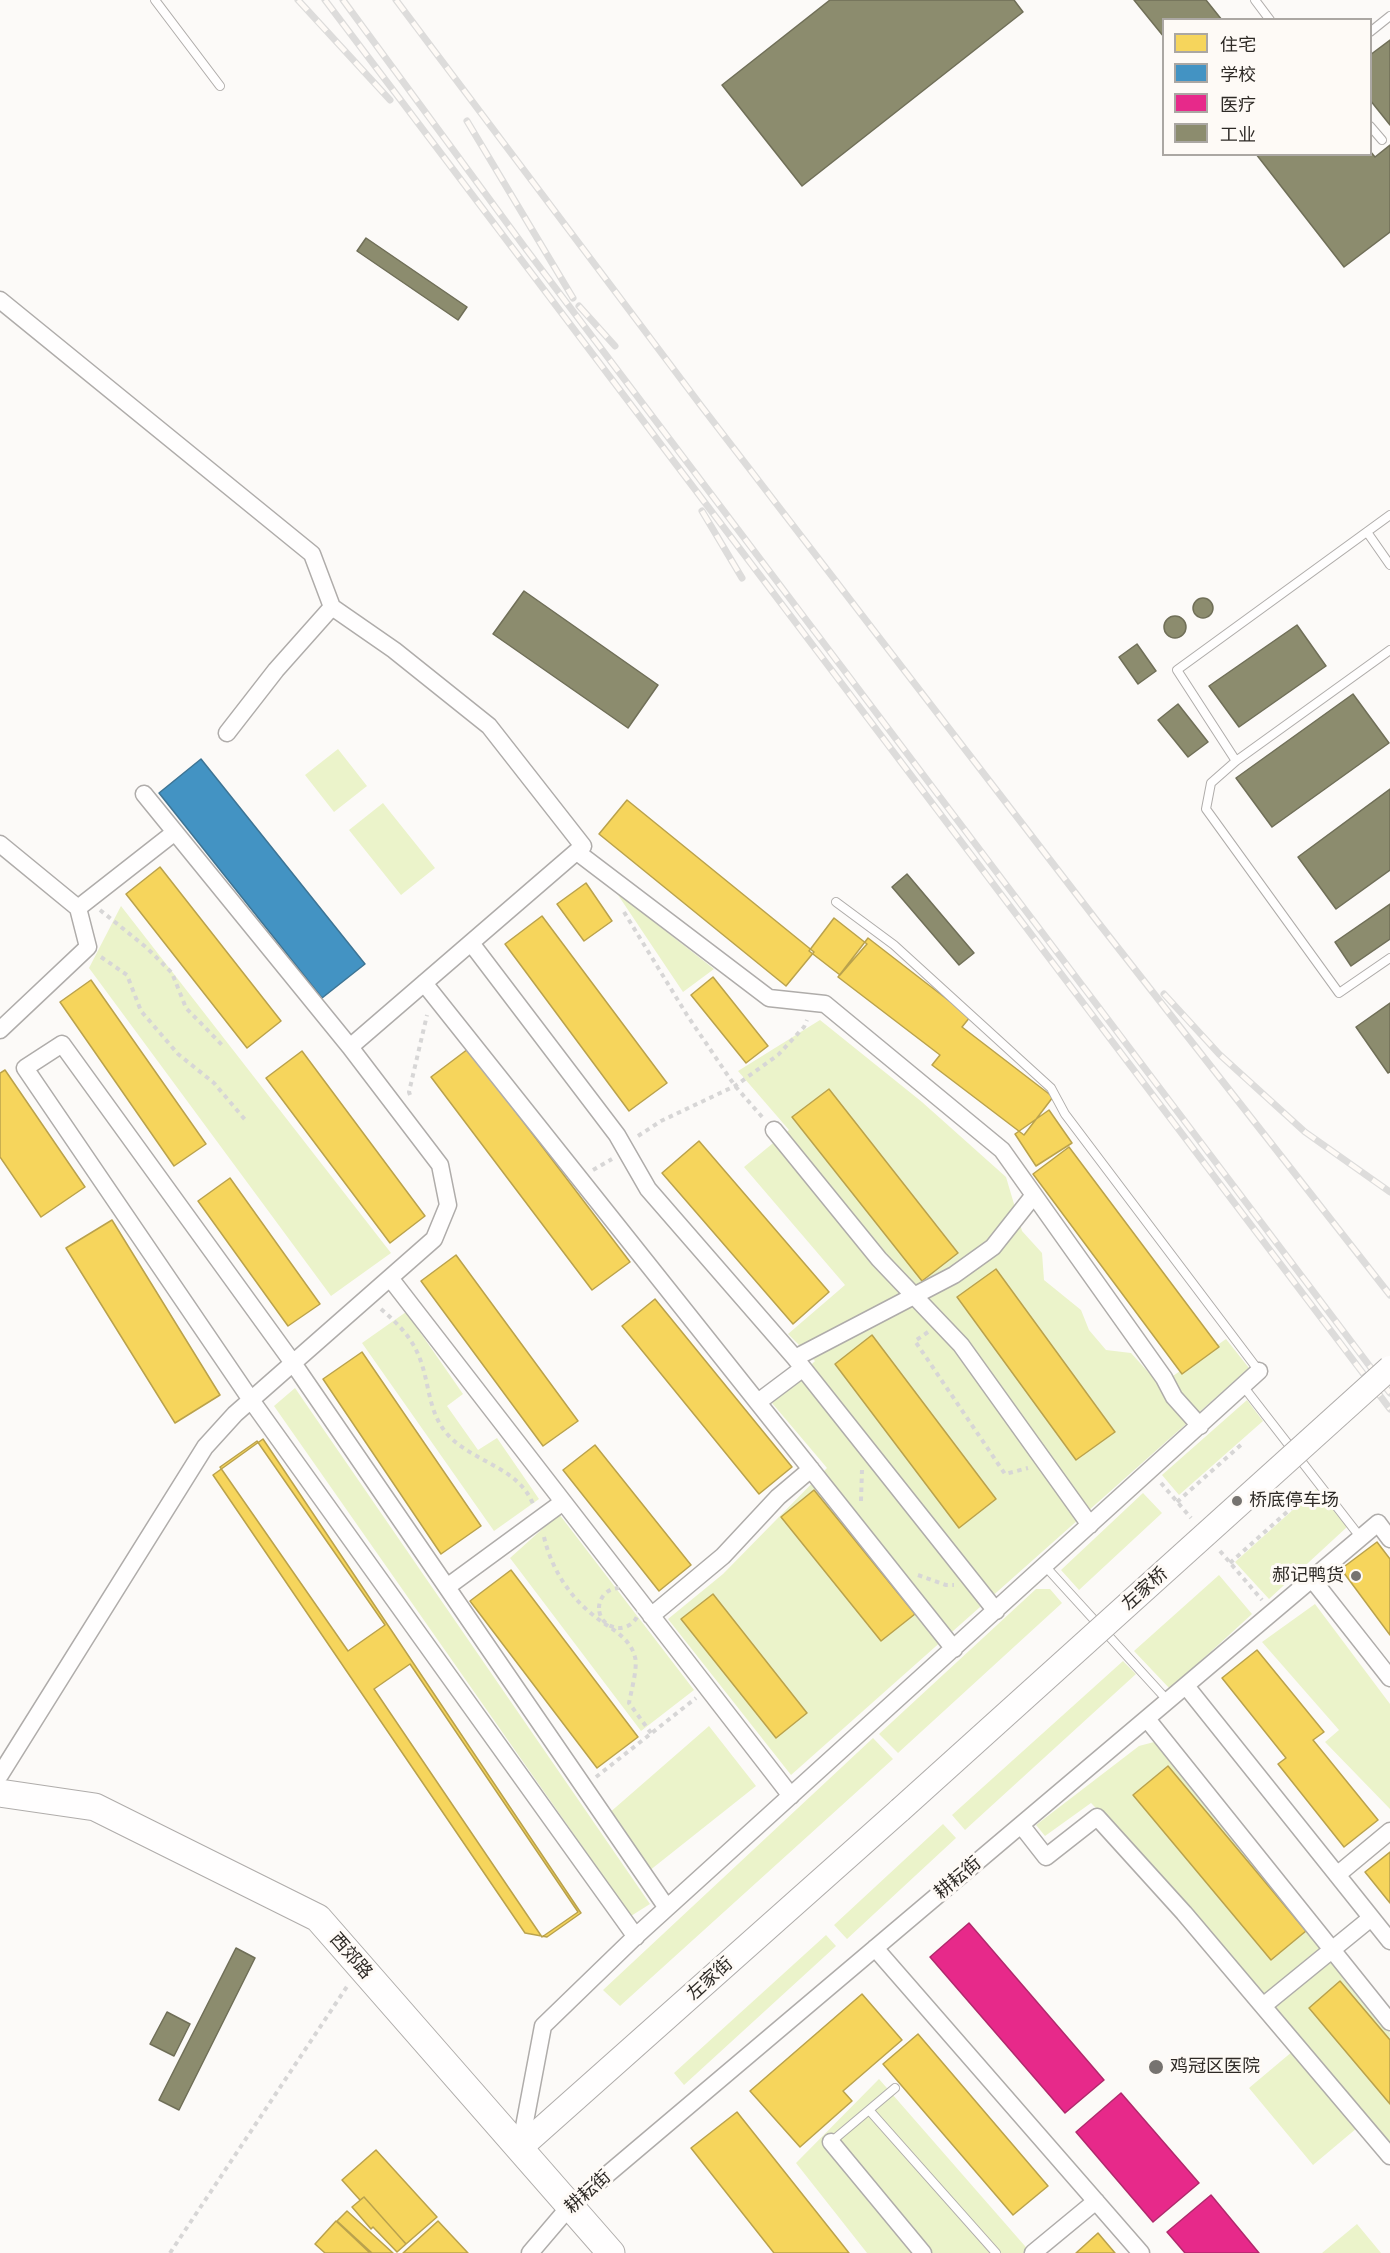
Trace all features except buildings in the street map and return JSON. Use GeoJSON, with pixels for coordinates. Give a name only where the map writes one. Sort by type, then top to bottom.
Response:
{"type":"FeatureCollection","features":[{"type":"Feature","properties":{"kind":"main road","name":"左家桥"},"geometry":{"type":"LineString","coordinates":[[900,1810],[1390,1368]]}},
{"type":"Feature","properties":{"kind":"main road","name":"西郊路"},"geometry":{"type":"LineString","coordinates":[[0,1793],[95,1808],[318,1918],[611,2253]]}},
{"type":"Feature","properties":{"kind":"main road","name":"左家街"},"geometry":{"type":"LineString","coordinates":[[519,2148],[900,1810]]}},
{"type":"Feature","properties":{"kind":"street"},"geometry":{"type":"LineString","coordinates":[[0,300],[312,554],[332,607],[394,650],[489,726],[583,846],[350,1047]]}},
{"type":"Feature","properties":{"kind":"street"},"geometry":{"type":"LineString","coordinates":[[227,733],[276,670],[332,607]]}},
{"type":"Feature","properties":{"kind":"street"},"geometry":{"type":"LineString","coordinates":[[0,1775],[205,1447],[235,1414],[434,1239],[448,1205],[440,1166],[350,1047],[144,794]]}},
{"type":"Feature","properties":{"kind":"street"},"geometry":{"type":"LineString","coordinates":[[83,904],[175,831]]}},
{"type":"Feature","properties":{"kind":"street"},"geometry":{"type":"LineString","coordinates":[[0,844],[83,904],[88,947],[0,1030]]}},
{"type":"Feature","properties":{"kind":"street"},"geometry":{"type":"LineString","coordinates":[[577,852],[769,998],[825,1004],[1002,1150],[1164,1378],[1174,1397],[1200,1426]]}},
{"type":"Feature","properties":{"kind":"street"},"geometry":{"type":"LineString","coordinates":[[471,943],[623,1145],[648,1189],[798,1363],[996,1611]]}},
{"type":"Feature","properties":{"kind":"street"},"geometry":{"type":"LineString","coordinates":[[424,983],[954,1649]]}},
{"type":"Feature","properties":{"kind":"street"},"geometry":{"type":"LineString","coordinates":[[636,1937],[251,1400],[25,1068],[62,1044],[293,1363],[667,1908]]}},
{"type":"Feature","properties":{"kind":"street"},"geometry":{"type":"LineString","coordinates":[[774,1130],[879,1259],[961,1344],[1090,1525]]}},
{"type":"Feature","properties":{"kind":"street"},"geometry":{"type":"LineString","coordinates":[[758,1402],[798,1363],[954,1275],[993,1247],[1034,1195]]}},
{"type":"Feature","properties":{"kind":"street"},"geometry":{"type":"LineString","coordinates":[[390,1278],[791,1796]]}},
{"type":"Feature","properties":{"kind":"street"},"geometry":{"type":"LineString","coordinates":[[519,2148],[543,2026],[667,1908],[1259,1371]]}},
{"type":"Feature","properties":{"kind":"street"},"geometry":{"type":"LineString","coordinates":[[651,1616],[723,1556],[778,1497],[811,1469]]}},
{"type":"Feature","properties":{"kind":"street"},"geometry":{"type":"LineString","coordinates":[[447,1587],[563,1502]]}},
{"type":"Feature","properties":{"kind":"street","name":"耕耘街"},"geometry":{"type":"LineString","coordinates":[[530,2253],[570,2206],[1378,1523],[1390,1539]]}},
{"type":"Feature","properties":{"kind":"street"},"geometry":{"type":"LineString","coordinates":[[1312,1579],[1390,1678]]}},
{"type":"Feature","properties":{"kind":"street"},"geometry":{"type":"LineString","coordinates":[[1186,1686],[1390,1941]]}},
{"type":"Feature","properties":{"kind":"street"},"geometry":{"type":"LineString","coordinates":[[1146,1719],[1390,2022]]}},
{"type":"Feature","properties":{"kind":"street"},"geometry":{"type":"LineString","coordinates":[[1022,1825],[1046,1857],[1097,1817],[1184,1913],[1390,2156]]}},
{"type":"Feature","properties":{"kind":"street"},"geometry":{"type":"LineString","coordinates":[[1337,1875],[1390,1831]]}},
{"type":"Feature","properties":{"kind":"street"},"geometry":{"type":"LineString","coordinates":[[1263,2006],[1371,1918]]}},
{"type":"Feature","properties":{"kind":"street"},"geometry":{"type":"LineString","coordinates":[[875,1948],[1141,2253]]}},
{"type":"Feature","properties":{"kind":"street"},"geometry":{"type":"LineString","coordinates":[[831,2142],[923,2253]]}},
{"type":"Feature","properties":{"kind":"street"},"geometry":{"type":"LineString","coordinates":[[1033,2253],[1096,2201]]}},
{"type":"Feature","properties":{"kind":"lane"},"geometry":{"type":"LineString","coordinates":[[155,0],[220,86]]}},
{"type":"Feature","properties":{"kind":"lane"},"geometry":{"type":"LineString","coordinates":[[1255,0],[1268,18]]}},
{"type":"Feature","properties":{"kind":"lane"},"geometry":{"type":"LineString","coordinates":[[1372,31],[1390,16]]}},
{"type":"Feature","properties":{"kind":"lane"},"geometry":{"type":"LineString","coordinates":[[1372,127],[1382,140]]}},
{"type":"Feature","properties":{"kind":"lane"},"geometry":{"type":"LineString","coordinates":[[1236,761],[1177,670],[1390,515]]}},
{"type":"Feature","properties":{"kind":"lane"},"geometry":{"type":"LineString","coordinates":[[1367,532],[1390,565]]}},
{"type":"Feature","properties":{"kind":"lane"},"geometry":{"type":"LineString","coordinates":[[1390,650],[1236,761],[1211,783],[1206,809],[1339,993],[1390,958]]}},
{"type":"Feature","properties":{"kind":"lane"},"geometry":{"type":"LineString","coordinates":[[836,902],[894,945],[1051,1088],[1065,1114],[1259,1371]]}},
{"type":"Feature","properties":{"kind":"lane"},"geometry":{"type":"LineString","coordinates":[[1243,1386],[1361,1538]]}},
{"type":"Feature","properties":{"kind":"lane"},"geometry":{"type":"LineString","coordinates":[[1045,1566],[1168,1701]]}},
{"type":"Feature","properties":{"kind":"lane"},"geometry":{"type":"LineString","coordinates":[[831,2142],[895,2088]]}},
{"type":"Feature","properties":{"kind":"lane"},"geometry":{"type":"LineString","coordinates":[[870,2110],[996,2253]]}},
{"type":"Feature","properties":{"kind":"path"},"geometry":{"type":"LineString","coordinates":[[83,904],[147,948],[172,973],[186,1008],[224,1047]]}},
{"type":"Feature","properties":{"kind":"path"},"geometry":{"type":"LineString","coordinates":[[88,947],[127,975],[141,1011],[178,1054],[214,1083],[247,1122]]}},
{"type":"Feature","properties":{"kind":"path"},"geometry":{"type":"LineString","coordinates":[[579,1177],[609,1162],[623,1145],[661,1121],[735,1086],[769,1061],[804,1027],[815,1003]]}},
{"type":"Feature","properties":{"kind":"path"},"geometry":{"type":"LineString","coordinates":[[941,1324],[915,1341],[1005,1474],[1047,1464]]}},
{"type":"Feature","properties":{"kind":"path"},"geometry":{"type":"LineString","coordinates":[[1177,1502],[1242,1444]]}},
{"type":"Feature","properties":{"kind":"path"},"geometry":{"type":"LineString","coordinates":[[864,1445],[860,1499],[865,1508]]}},
{"type":"Feature","properties":{"kind":"path"},"geometry":{"type":"LineString","coordinates":[[1230,1563],[1297,1503]]}},
{"type":"Feature","properties":{"kind":"path"},"geometry":{"type":"LineString","coordinates":[[917,1575],[946,1585],[975,1585]]}},
{"type":"Feature","properties":{"kind":"path"},"geometry":{"type":"LineString","coordinates":[[621,1587],[633,1593],[637,1598],[640,1605],[637,1618],[627,1627],[614,1628],[603,1620],[599,1608],[600,1601],[608,1590],[621,1587]]}},
{"type":"Feature","properties":{"kind":"path"},"geometry":{"type":"LineString","coordinates":[[584,1787],[707,1689]]}},
{"type":"Feature","properties":{"kind":"path"},"geometry":{"type":"LineString","coordinates":[[170,2253],[360,1966]]}},
{"type":"Feature","properties":{"kind":"green space"},"geometry":{"type":"Polygon","coordinates":[[[338,749],[367,786],[334,812],[305,775],[338,749]]]}},
{"type":"Feature","properties":{"kind":"green space"},"geometry":{"type":"Polygon","coordinates":[[[383,803],[435,868],[401,895],[349,830],[383,803]]]}},
{"type":"Feature","properties":{"kind":"green space"},"geometry":{"type":"Polygon","coordinates":[[[616,892],[714,969],[683,992],[616,892]]]}},
{"type":"Feature","properties":{"kind":"green space"},"geometry":{"type":"Polygon","coordinates":[[[121,906],[391,1253],[331,1296],[89,968],[121,906]]]}},
{"type":"Feature","properties":{"kind":"green space"},"geometry":{"type":"Polygon","coordinates":[[[820,1020],[922,1102],[1006,1177],[1022,1231],[1042,1253],[1044,1280],[1081,1310],[1089,1330],[1106,1350],[1131,1353],[1160,1385],[1226,1339],[1249,1368],[791,1775],[668,1619],[723,1574],[827,1468],[772,1403],[815,1361],[788,1334],[845,1285],[744,1167],[789,1130],[738,1071],[820,1020]],[[829,1089],[793,1117],[922,1281],[958,1252],[829,1089]],[[995,1269],[957,1298],[1077,1460],[1115,1431],[995,1269]],[[872,1335],[835,1364],[959,1527],[996,1499],[872,1335]],[[781,1517],[881,1641],[914,1614],[781,1517]],[[713,1594],[681,1619],[776,1738],[807,1713],[713,1594]]]}},
{"type":"Feature","properties":{"kind":"green space"},"geometry":{"type":"Polygon","coordinates":[[[406,1312],[463,1394],[447,1406],[478,1450],[497,1438],[539,1499],[494,1531],[362,1343],[406,1312]]]}},
{"type":"Feature","properties":{"kind":"green space"},"geometry":{"type":"Polygon","coordinates":[[[295,1388],[650,1904],[631,1916],[274,1406],[295,1388]]]}},
{"type":"Feature","properties":{"kind":"green space"},"geometry":{"type":"Polygon","coordinates":[[[1247,1400],[1263,1421],[1179,1495],[1162,1475],[1247,1400]]]}},
{"type":"Feature","properties":{"kind":"green space"},"geometry":{"type":"Polygon","coordinates":[[[1316,1489],[1347,1527],[1269,1599],[1235,1562],[1316,1489]]]}},
{"type":"Feature","properties":{"kind":"green space"},"geometry":{"type":"Polygon","coordinates":[[[1143,1493],[1162,1513],[1079,1590],[1061,1570],[1143,1493]]]}},
{"type":"Feature","properties":{"kind":"green space"},"geometry":{"type":"Polygon","coordinates":[[[559,1514],[694,1690],[641,1731],[510,1558],[559,1514]]]}},
{"type":"Feature","properties":{"kind":"green space"},"geometry":{"type":"Polygon","coordinates":[[[1219,1575],[1252,1614],[1170,1689],[1134,1651],[1219,1575]]]}},
{"type":"Feature","properties":{"kind":"green space"},"geometry":{"type":"Polygon","coordinates":[[[1036,1589],[1050,1589],[1062,1603],[898,1753],[879,1734],[1036,1589]]]}},
{"type":"Feature","properties":{"kind":"green space"},"geometry":{"type":"Polygon","coordinates":[[[1315,1604],[1390,1704],[1390,1809],[1325,1742],[1339,1730],[1262,1642],[1315,1604]]]}},
{"type":"Feature","properties":{"kind":"green space"},"geometry":{"type":"Polygon","coordinates":[[[1123,1661],[1136,1674],[965,1830],[952,1815],[1123,1661]]]}},
{"type":"Feature","properties":{"kind":"green space"},"geometry":{"type":"Polygon","coordinates":[[[709,1726],[756,1786],[649,1871],[608,1814],[709,1726]]]}},
{"type":"Feature","properties":{"kind":"green space"},"geometry":{"type":"Polygon","coordinates":[[[873,1738],[893,1759],[620,2006],[603,1990],[873,1738]]]}},
{"type":"Feature","properties":{"kind":"green space"},"geometry":{"type":"Polygon","coordinates":[[[1154,1742],[1390,2033],[1390,2040],[1340,1982],[1309,2008],[1390,2104],[1390,2145],[1157,1871],[1091,1803],[1045,1836],[1036,1825],[1139,1746],[1154,1742]],[[1167,1766],[1133,1795],[1271,1960],[1306,1931],[1167,1766]]]}},
{"type":"Feature","properties":{"kind":"green space"},"geometry":{"type":"Polygon","coordinates":[[[943,1824],[956,1838],[847,1939],[834,1925],[943,1824]]]}},
{"type":"Feature","properties":{"kind":"green space"},"geometry":{"type":"Polygon","coordinates":[[[826,1935],[836,1946],[684,2085],[674,2073],[826,1935]]]}},
{"type":"Feature","properties":{"kind":"green space"},"geometry":{"type":"Polygon","coordinates":[[[1293,2051],[1357,2128],[1313,2165],[1249,2088],[1293,2051]]]}},
{"type":"Feature","properties":{"kind":"green space"},"geometry":{"type":"Polygon","coordinates":[[[879,2079],[1031,2253],[867,2253],[796,2163],[879,2079]]]}},
{"type":"Feature","properties":{"kind":"green space"},"geometry":{"type":"Polygon","coordinates":[[[1357,2224],[1381,2253],[1322,2253],[1357,2224]]]}},
{"type":"Feature","properties":{"kind":"railway"},"geometry":{"type":"LineString","coordinates":[[298,0],[390,100]]}},
{"type":"Feature","properties":{"kind":"railway"},"geometry":{"type":"LineString","coordinates":[[325,0],[1390,1409]]}},
{"type":"Feature","properties":{"kind":"railway"},"geometry":{"type":"LineString","coordinates":[[343,0],[526,249],[1390,1393]]}},
{"type":"Feature","properties":{"kind":"railway"},"geometry":{"type":"LineString","coordinates":[[396,0],[702,407],[1097,921],[1390,1295]]}},
{"type":"Feature","properties":{"kind":"railway"},"geometry":{"type":"LineString","coordinates":[[467,121],[573,298]]}},
{"type":"Feature","properties":{"kind":"railway"},"geometry":{"type":"LineString","coordinates":[[579,306],[615,346]]}},
{"type":"Feature","properties":{"kind":"railway"},"geometry":{"type":"LineString","coordinates":[[702,511],[742,578]]}},
{"type":"Feature","properties":{"kind":"railway"},"geometry":{"type":"LineString","coordinates":[[1164,994],[1219,1054],[1305,1132],[1390,1192]]}},
{"type":"Feature","properties":{"kind":"place","name":"桥底停车场"},"geometry":{"type":"Point","coordinates":[1237,1501]}},
{"type":"Feature","properties":{"kind":"place","name":"郝记鸭货"},"geometry":{"type":"Point","coordinates":[1356,1576]}},
{"type":"Feature","properties":{"kind":"place","name":"鸡冠区医院"},"geometry":{"type":"Point","coordinates":[1156,2067]}}]}
